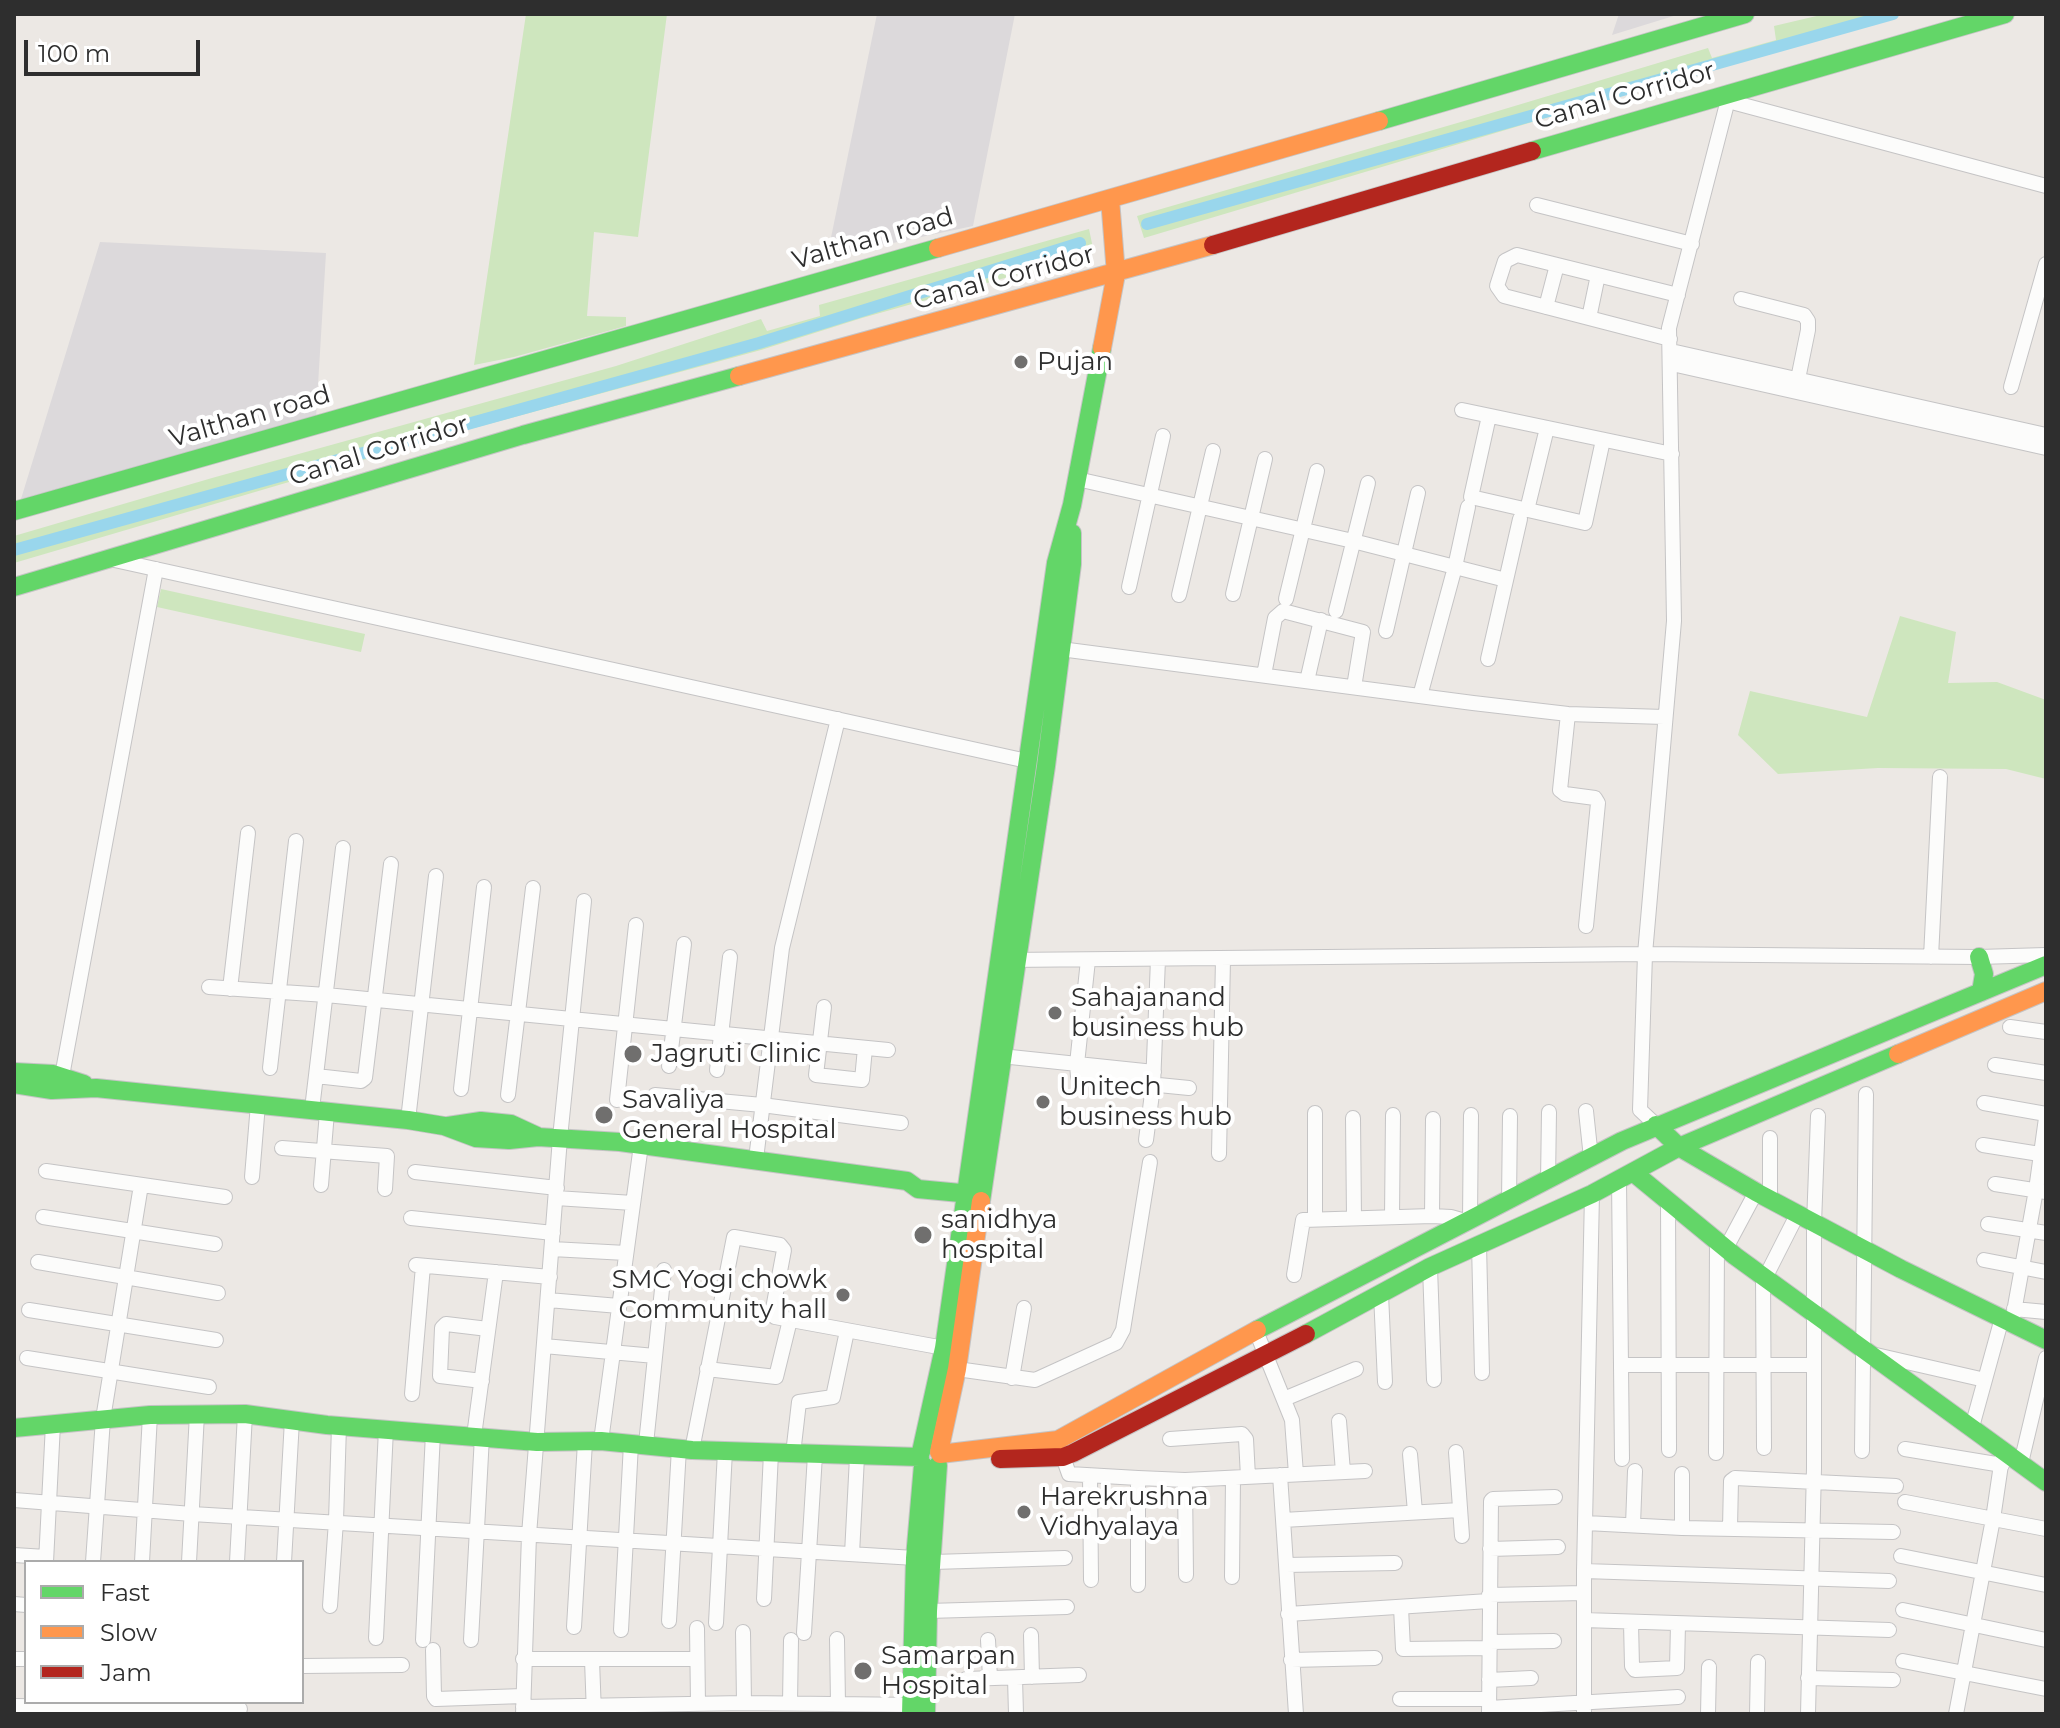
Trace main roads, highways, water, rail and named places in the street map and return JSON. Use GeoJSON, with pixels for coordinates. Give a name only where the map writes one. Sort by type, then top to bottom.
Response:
{"type":"FeatureCollection","features":[{"type":"Feature","properties":{"kind":"waterway"},"geometry":{"type":"LineString","coordinates":[[1147,224],[1893,14]]}},
{"type":"Feature","properties":{"kind":"waterway"},"geometry":{"type":"LineString","coordinates":[[14,550],[759,343],[1080,243]]}},
{"type":"Feature","properties":{"kind":"place","name":"Pujan"},"geometry":{"type":"Point","coordinates":[1021,362]}},
{"type":"Feature","properties":{"kind":"place","name":"Sahajanand business hub"},"geometry":{"type":"Point","coordinates":[1055,1013]}},
{"type":"Feature","properties":{"kind":"place","name":"Jagruti Clinic"},"geometry":{"type":"Point","coordinates":[633,1054]}},
{"type":"Feature","properties":{"kind":"place","name":"Unitech business hub"},"geometry":{"type":"Point","coordinates":[1043,1102]}},
{"type":"Feature","properties":{"kind":"place","name":"Savaliya General Hospital"},"geometry":{"type":"Point","coordinates":[604,1115]}},
{"type":"Feature","properties":{"kind":"place","name":"sanidhya hospital"},"geometry":{"type":"Point","coordinates":[923,1235]}},
{"type":"Feature","properties":{"kind":"place","name":"SMC Yogi chowk Community hall"},"geometry":{"type":"Point","coordinates":[843,1295]}},
{"type":"Feature","properties":{"kind":"place","name":"Harekrushna Vidhyalaya"},"geometry":{"type":"Point","coordinates":[1024,1512]}},
{"type":"Feature","properties":{"kind":"place","name":"Samarpan Hospital"},"geometry":{"type":"Point","coordinates":[863,1671]}}]}
